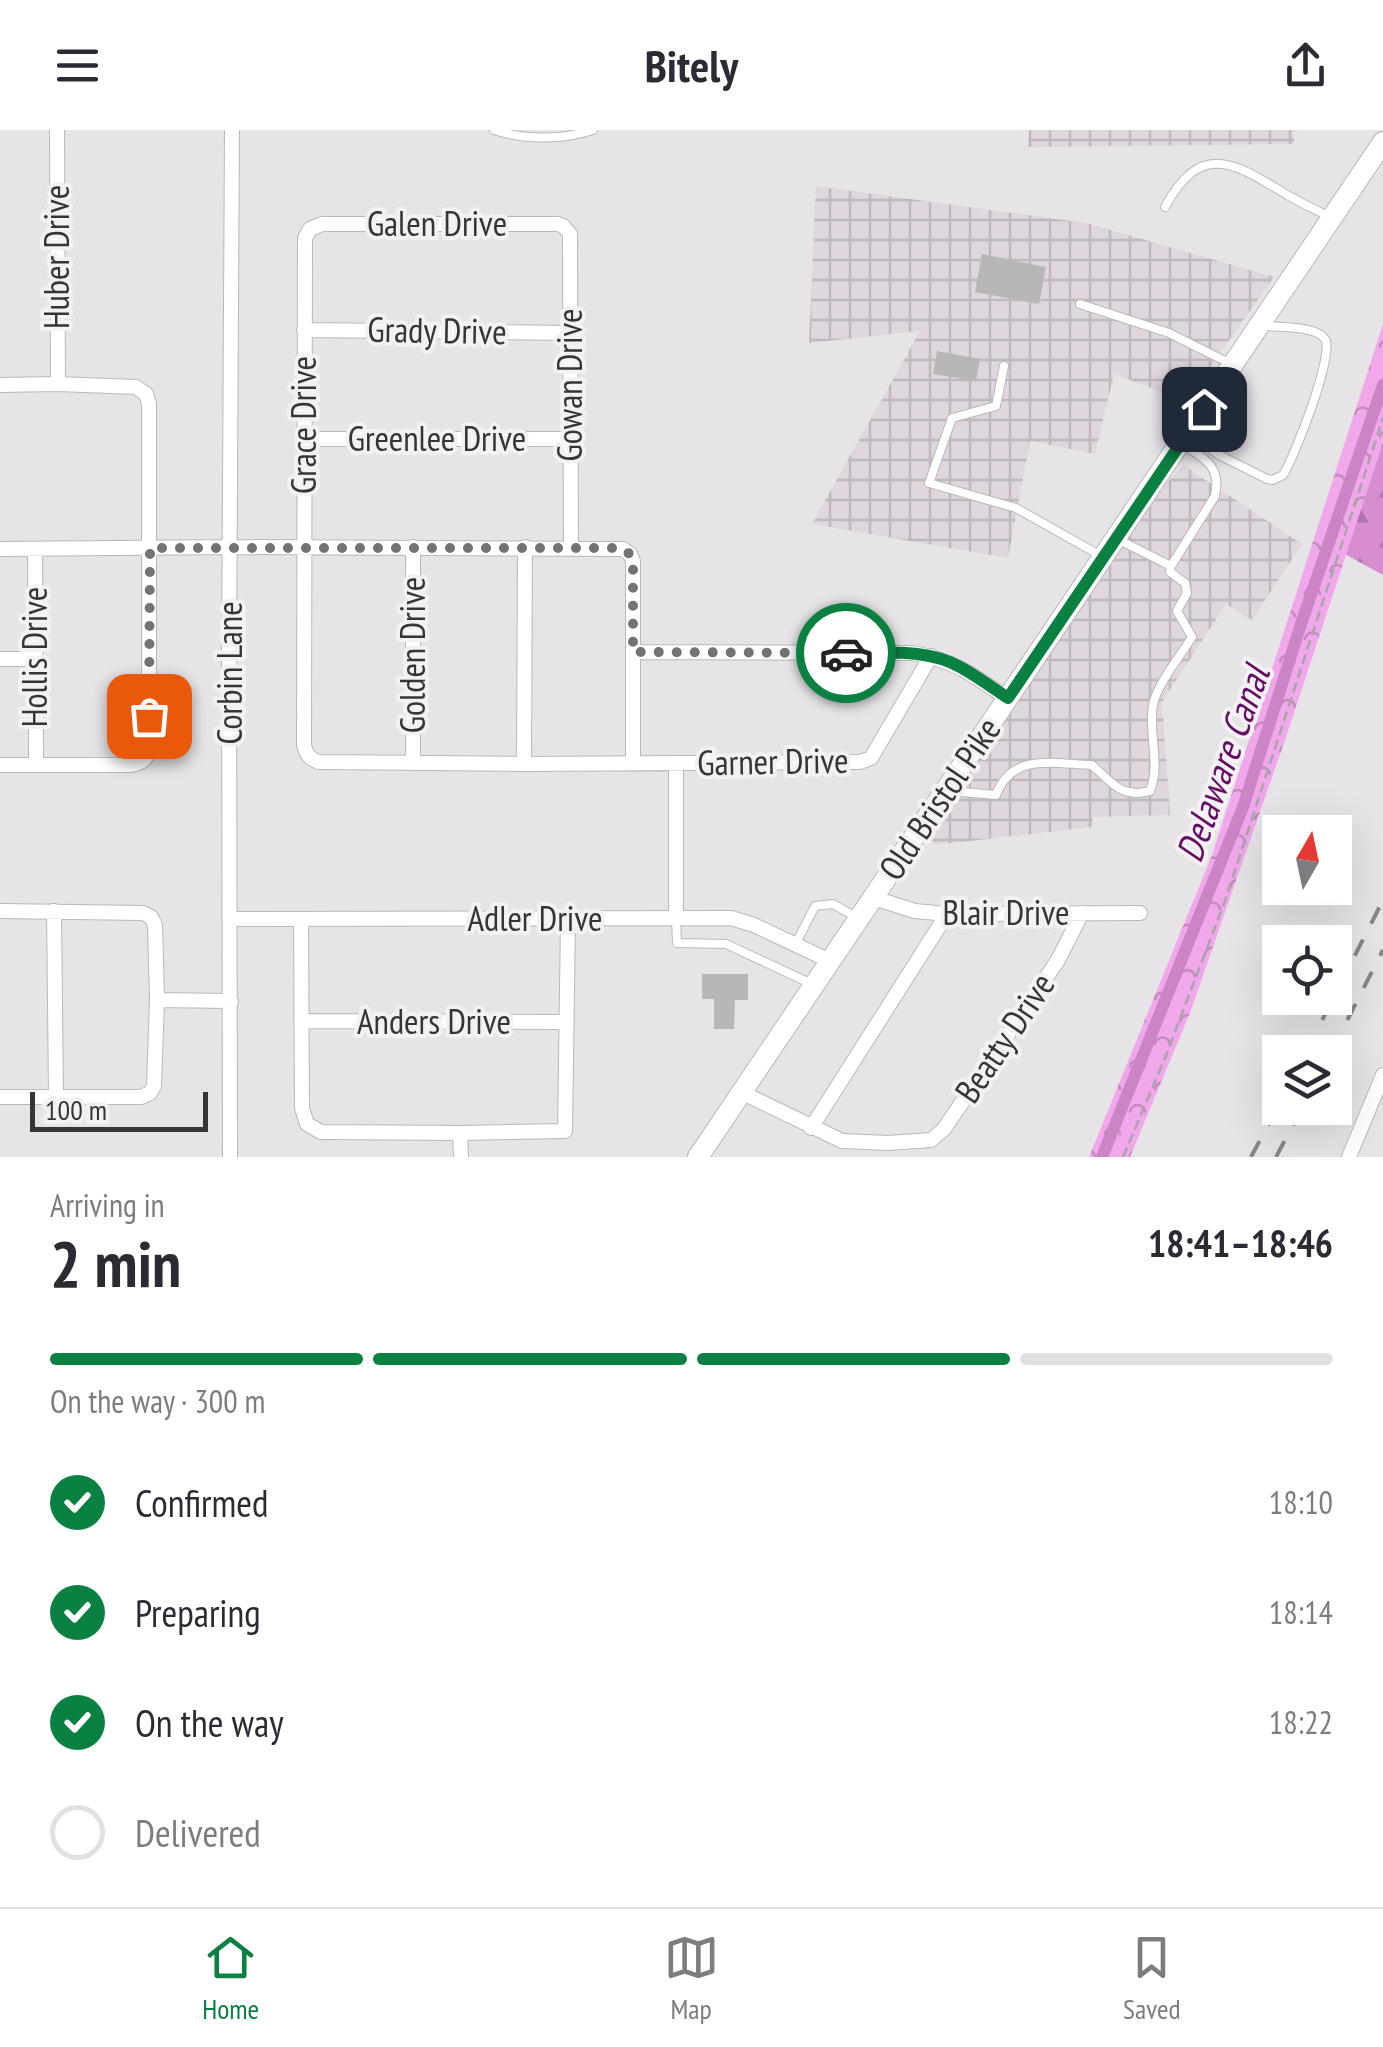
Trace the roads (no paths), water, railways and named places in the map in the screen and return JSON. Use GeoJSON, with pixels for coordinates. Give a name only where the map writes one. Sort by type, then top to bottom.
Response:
{"type":"FeatureCollection","features":[{"type":"Feature","properties":{"kind":"main road","name":"Old Bristol Pike"},"geometry":{"type":"LineString","coordinates":[[698,1157],[1383,142]]}},
{"type":"Feature","properties":{"kind":"street","name":"Huber Drive"},"geometry":{"type":"LineString","coordinates":[[57,130],[58,384]]}},
{"type":"Feature","properties":{"kind":"street","name":"Corbin Lane"},"geometry":{"type":"LineString","coordinates":[[230,1157],[232,130]]}},
{"type":"Feature","properties":{"kind":"street","name":"Galen Drive"},"geometry":{"type":"LineString","coordinates":[[310,228],[322,224],[564,226]]}},
{"type":"Feature","properties":{"kind":"street","name":"Gowan Drive"},"geometry":{"type":"LineString","coordinates":[[564,226],[570,234],[571,547]]}},
{"type":"Feature","properties":{"kind":"street","name":"Grace Drive"},"geometry":{"type":"LineString","coordinates":[[310,228],[305,238],[304,330],[305,752],[319,762],[413,763]]}},
{"type":"Feature","properties":{"kind":"street","name":"Grady Drive"},"geometry":{"type":"LineString","coordinates":[[304,330],[570,332]]}},
{"type":"Feature","properties":{"kind":"street"},"geometry":{"type":"LineString","coordinates":[[0,385],[136,387],[146,394],[150,548],[149,749],[142,762],[0,766]]}},
{"type":"Feature","properties":{"kind":"street","name":"Greenlee Drive"},"geometry":{"type":"LineString","coordinates":[[304,439],[570,439]]}},
{"type":"Feature","properties":{"kind":"street","name":"Golden Drive"},"geometry":{"type":"LineString","coordinates":[[413,763],[414,547]]}},
{"type":"Feature","properties":{"kind":"street"},"geometry":{"type":"LineString","coordinates":[[524,764],[525,547]]}},
{"type":"Feature","properties":{"kind":"street"},"geometry":{"type":"LineString","coordinates":[[0,549],[620,548],[633,561],[634,764]]}},
{"type":"Feature","properties":{"kind":"street","name":"Hollis Drive"},"geometry":{"type":"LineString","coordinates":[[36,549],[36,765]]}},
{"type":"Feature","properties":{"kind":"street"},"geometry":{"type":"LineString","coordinates":[[633,652],[914,653],[959,666],[1008,698]]}},
{"type":"Feature","properties":{"kind":"street","name":"Garner Drive"},"geometry":{"type":"LineString","coordinates":[[413,763],[868,760],[932,656]]}},
{"type":"Feature","properties":{"kind":"street"},"geometry":{"type":"LineString","coordinates":[[0,658],[36,658]]}},
{"type":"Feature","properties":{"kind":"street","name":"Garner Drive"},"geometry":{"type":"LineString","coordinates":[[676,763],[676,918]]}},
{"type":"Feature","properties":{"kind":"street","name":"Blair Drive"},"geometry":{"type":"LineString","coordinates":[[874,898],[915,912],[947,914],[1140,913]]}},
{"type":"Feature","properties":{"kind":"street"},"geometry":{"type":"LineString","coordinates":[[0,911],[143,912],[155,924],[157,1000],[154,1086],[150,1093],[0,1097]]}},
{"type":"Feature","properties":{"kind":"street"},"geometry":{"type":"LineString","coordinates":[[54,911],[56,1096]]}},
{"type":"Feature","properties":{"kind":"street","name":"Beatty Drive"},"geometry":{"type":"LineString","coordinates":[[743,1092],[842,1141],[888,1144],[938,1137],[1058,960],[1082,913]]}},
{"type":"Feature","properties":{"kind":"street"},"geometry":{"type":"LineString","coordinates":[[811,1128],[947,914]]}},
{"type":"Feature","properties":{"kind":"street"},"geometry":{"type":"LineString","coordinates":[[301,919],[302,1108],[310,1126],[321,1132],[460,1134],[565,1131],[568,918]]}},
{"type":"Feature","properties":{"kind":"street","name":"Adler Drive"},"geometry":{"type":"LineString","coordinates":[[230,919],[740,920],[830,962]]}},
{"type":"Feature","properties":{"kind":"street"},"geometry":{"type":"LineString","coordinates":[[157,1000],[231,1001]]}},
{"type":"Feature","properties":{"kind":"street","name":"Anders Drive"},"geometry":{"type":"LineString","coordinates":[[302,1021],[567,1022]]}},
{"type":"Feature","properties":{"kind":"street"},"geometry":{"type":"LineString","coordinates":[[1349,1157],[1383,1075]]}},
{"type":"Feature","properties":{"kind":"street"},"geometry":{"type":"LineString","coordinates":[[460,1134],[461,1157]]}},
{"type":"Feature","properties":{"kind":"lane"},"geometry":{"type":"LineString","coordinates":[[494,130],[539,136],[571,136],[593,130]]}},
{"type":"Feature","properties":{"kind":"lane"},"geometry":{"type":"LineString","coordinates":[[1165,207],[1187,176],[1222,162],[1242,168],[1332,218]]}},
{"type":"Feature","properties":{"kind":"lane"},"geometry":{"type":"LineString","coordinates":[[1080,304],[1169,333],[1233,365]]}},
{"type":"Feature","properties":{"kind":"lane"},"geometry":{"type":"LineString","coordinates":[[1185,437],[1266,479],[1284,475],[1315,397],[1328,346],[1316,331],[1260,325]]}},
{"type":"Feature","properties":{"kind":"lane"},"geometry":{"type":"LineString","coordinates":[[1004,366],[996,406],[952,418],[929,483],[1016,508],[1104,557]]}},
{"type":"Feature","properties":{"kind":"lane"},"geometry":{"type":"LineString","coordinates":[[950,786],[962,792],[996,794],[1012,769],[1037,763],[1092,765],[1117,788],[1136,795],[1150,790],[1154,778],[1156,695],[1192,637],[1177,611],[1187,593],[1186,583],[1170,572],[1171,566],[1218,485],[1215,471],[1185,437]]}},
{"type":"Feature","properties":{"kind":"lane"},"geometry":{"type":"LineString","coordinates":[[1117,539],[1171,566]]}},
{"type":"Feature","properties":{"kind":"lane"},"geometry":{"type":"LineString","coordinates":[[794,945],[815,906],[833,904],[860,919]]}},
{"type":"Feature","properties":{"kind":"lane"},"geometry":{"type":"LineString","coordinates":[[676,918],[677,942],[726,944],[814,985]]}},
{"type":"Feature","properties":{"kind":"waterway","name":"Delaware Canal"},"geometry":{"type":"LineString","coordinates":[[1102,1157],[1243,807],[1383,385]]}},
{"type":"Feature","properties":{"kind":"railway"},"geometry":{"type":"LineString","coordinates":[[1315,1035],[1383,900]]}},
{"type":"Feature","properties":{"kind":"railway"},"geometry":{"type":"LineString","coordinates":[[1340,1035],[1383,950]]}},
{"type":"Feature","properties":{"kind":"railway"},"geometry":{"type":"LineString","coordinates":[[1251,1157],[1268,1125]]}},
{"type":"Feature","properties":{"kind":"railway"},"geometry":{"type":"LineString","coordinates":[[1276,1157],[1293,1125]]}}]}
